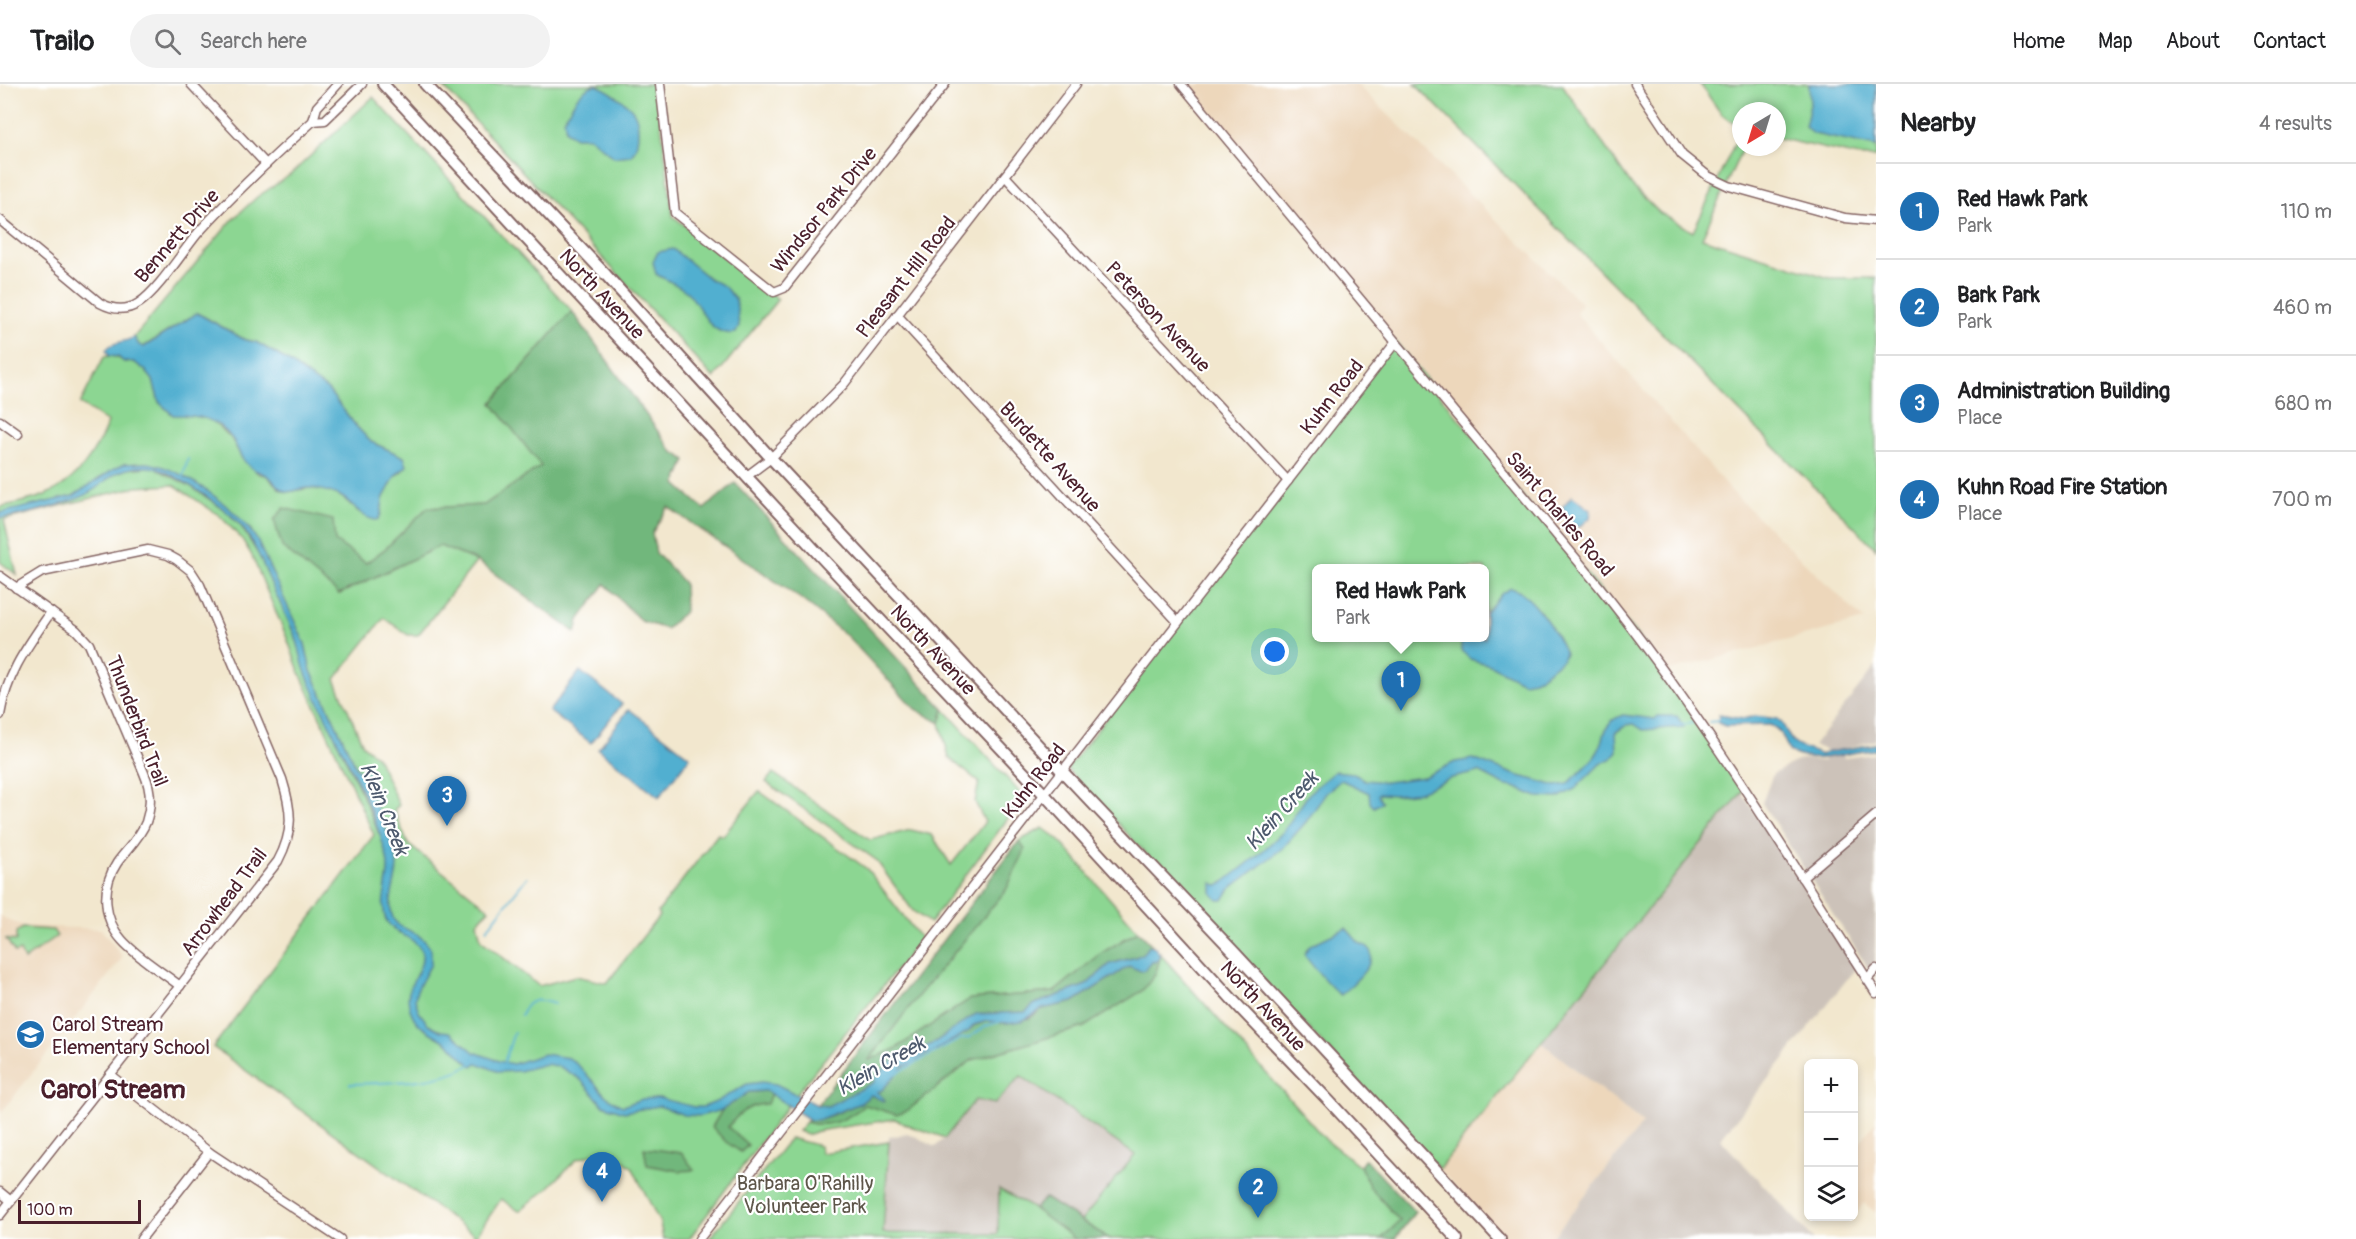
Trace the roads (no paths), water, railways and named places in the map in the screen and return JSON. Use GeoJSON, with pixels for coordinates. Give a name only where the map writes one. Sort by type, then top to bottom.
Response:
{"type":"FeatureCollection","features":[{"type":"Feature","properties":{"kind":"main road","name":"North Avenue"},"geometry":{"type":"LineString","coordinates":[[383,84],[1457,1239]]}},
{"type":"Feature","properties":{"kind":"main road","name":"North Avenue"},"geometry":{"type":"LineString","coordinates":[[425,84],[606,275],[771,458],[1062,771],[1236,953],[1500,1239]]}},
{"type":"Feature","properties":{"kind":"street"},"geometry":{"type":"LineString","coordinates":[[191,84],[266,164]]}},
{"type":"Feature","properties":{"kind":"street","name":"Bennett Drive"},"geometry":{"type":"LineString","coordinates":[[0,220],[100,303],[108,307],[127,308],[140,303],[224,204],[313,121],[317,107],[338,84]]}},
{"type":"Feature","properties":{"kind":"street","name":"Bennett Drive"},"geometry":{"type":"LineString","coordinates":[[313,121],[325,120],[362,84]]}},
{"type":"Feature","properties":{"kind":"street","name":"Windsor Park Drive"},"geometry":{"type":"LineString","coordinates":[[660,84],[675,213],[774,292],[784,288],[945,84]]}},
{"type":"Feature","properties":{"kind":"street","name":"Pleasant Hill Road"},"geometry":{"type":"LineString","coordinates":[[747,476],[771,458],[843,384],[1076,84]]}},
{"type":"Feature","properties":{"kind":"street","name":"Saint Charles Road"},"geometry":{"type":"LineString","coordinates":[[1181,84],[1647,648],[1701,724],[1876,993]]}},
{"type":"Feature","properties":{"kind":"street"},"geometry":{"type":"LineString","coordinates":[[1635,84],[1673,144],[1692,165],[1708,176],[1729,186],[1845,218],[1876,221]]}},
{"type":"Feature","properties":{"kind":"street","name":"Peterson Avenue"},"geometry":{"type":"LineString","coordinates":[[1005,176],[1288,481]]}},
{"type":"Feature","properties":{"kind":"street","name":"Burdette Avenue"},"geometry":{"type":"LineString","coordinates":[[897,315],[1178,622]]}},
{"type":"Feature","properties":{"kind":"street","name":"Kuhn Road"},"geometry":{"type":"LineString","coordinates":[[699,1239],[1395,343]]}},
{"type":"Feature","properties":{"kind":"street"},"geometry":{"type":"LineString","coordinates":[[0,421],[18,434]]}},
{"type":"Feature","properties":{"kind":"street","name":"Arrowhead Trail"},"geometry":{"type":"LineString","coordinates":[[0,1215],[278,861],[290,828],[291,806],[282,779],[200,585],[191,571],[177,560],[160,552],[141,550],[42,572],[16,588]]}},
{"type":"Feature","properties":{"kind":"street","name":"Thunderbird Trail"},"geometry":{"type":"LineString","coordinates":[[0,576],[83,637],[92,650],[144,773],[150,793],[148,813],[143,827],[115,865],[109,880],[105,902],[112,924],[121,939],[180,986]]}},
{"type":"Feature","properties":{"kind":"street"},"geometry":{"type":"LineString","coordinates":[[0,715],[4,694],[13,669],[51,612]]}},
{"type":"Feature","properties":{"kind":"street"},"geometry":{"type":"LineString","coordinates":[[1802,878],[1876,814]]}},
{"type":"Feature","properties":{"kind":"street"},"geometry":{"type":"LineString","coordinates":[[1867,979],[1876,969]]}},
{"type":"Feature","properties":{"kind":"street"},"geometry":{"type":"LineString","coordinates":[[110,1075],[209,1152],[340,1239]]}},
{"type":"Feature","properties":{"kind":"street"},"geometry":{"type":"LineString","coordinates":[[141,1239],[209,1152]]}},
{"type":"Feature","properties":{"kind":"street"},"geometry":{"type":"LineString","coordinates":[[0,1192],[11,1201]]}},
{"type":"Feature","properties":{"kind":"water"},"geometry":{"type":"Polygon","coordinates":[[[1809,84],[1876,84],[1876,147],[1814,134],[1805,127],[1810,105],[1809,84]]]}},
{"type":"Feature","properties":{"kind":"water"},"geometry":{"type":"Polygon","coordinates":[[[596,85],[617,97],[635,114],[638,136],[636,147],[631,155],[614,157],[589,137],[575,137],[566,131],[564,119],[573,103],[585,89],[596,85]]]}},
{"type":"Feature","properties":{"kind":"water"},"geometry":{"type":"Polygon","coordinates":[[[673,249],[710,279],[724,286],[736,300],[739,326],[736,333],[719,331],[713,327],[686,291],[656,274],[653,262],[658,252],[673,249]]]}},
{"type":"Feature","properties":{"kind":"water"},"geometry":{"type":"Polygon","coordinates":[[[197,313],[283,358],[328,390],[371,442],[404,457],[407,466],[396,475],[383,499],[378,520],[362,514],[345,499],[334,493],[312,488],[289,492],[281,489],[268,476],[246,464],[233,440],[220,426],[199,417],[173,415],[159,402],[153,380],[145,370],[134,362],[124,362],[118,357],[109,356],[106,350],[112,345],[134,337],[139,345],[144,347],[197,313]]]}},
{"type":"Feature","properties":{"kind":"water"},"geometry":{"type":"Polygon","coordinates":[[[148,463],[178,473],[209,492],[237,516],[257,540],[305,644],[311,671],[356,767],[362,774],[369,771],[373,773],[365,784],[387,830],[396,857],[397,872],[391,903],[393,918],[400,926],[421,938],[431,950],[431,964],[417,990],[415,999],[419,1012],[428,1024],[441,1031],[450,1032],[474,1052],[513,1064],[544,1054],[569,1058],[606,1096],[623,1106],[642,1099],[659,1098],[694,1107],[703,1107],[747,1084],[762,1082],[776,1084],[817,1105],[828,1106],[874,1082],[876,1076],[892,1062],[932,1044],[976,1014],[1025,1012],[1035,1004],[1086,985],[1110,964],[1136,957],[1149,946],[1153,946],[1158,951],[1158,959],[1141,971],[1129,966],[1073,1002],[1042,1009],[1022,1021],[1006,1023],[988,1021],[974,1025],[969,1031],[912,1064],[904,1066],[882,1090],[877,1092],[885,1100],[871,1095],[861,1103],[818,1120],[810,1120],[766,1091],[749,1092],[722,1110],[700,1116],[684,1115],[659,1106],[624,1112],[603,1105],[580,1079],[560,1067],[546,1064],[519,1071],[499,1072],[477,1063],[473,1066],[445,1041],[419,1024],[412,1014],[408,996],[422,961],[420,948],[393,928],[385,917],[384,901],[388,862],[370,808],[307,676],[297,641],[256,549],[242,527],[224,510],[184,482],[158,469],[148,467],[135,467],[117,473],[79,498],[29,513],[0,518],[0,513],[73,496],[124,464],[148,463]]]}},
{"type":"Feature","properties":{"kind":"water"},"geometry":{"type":"Polygon","coordinates":[[[1572,496],[1591,510],[1590,518],[1580,527],[1574,526],[1563,510],[1563,506],[1572,496]]]}},
{"type":"Feature","properties":{"kind":"water"},"geometry":{"type":"Polygon","coordinates":[[[1511,588],[1527,598],[1550,625],[1565,653],[1562,660],[1534,680],[1523,682],[1490,665],[1470,659],[1461,650],[1463,642],[1489,642],[1489,608],[1502,593],[1511,588]]]}},
{"type":"Feature","properties":{"kind":"water"},"geometry":{"type":"Polygon","coordinates":[[[580,671],[622,704],[591,743],[549,711],[580,671]]]}},
{"type":"Feature","properties":{"kind":"water"},"geometry":{"type":"Polygon","coordinates":[[[629,709],[690,757],[659,797],[598,749],[629,709]]]}},
{"type":"Feature","properties":{"kind":"water"},"geometry":{"type":"Polygon","coordinates":[[[1623,715],[1655,719],[1658,716],[1677,716],[1684,727],[1643,730],[1634,724],[1627,725],[1616,732],[1617,751],[1612,758],[1600,764],[1575,789],[1558,798],[1537,797],[1506,786],[1479,772],[1452,778],[1419,792],[1396,795],[1379,794],[1382,802],[1374,807],[1370,803],[1369,793],[1341,780],[1326,793],[1306,822],[1284,847],[1229,890],[1223,900],[1218,900],[1212,893],[1212,883],[1219,886],[1257,856],[1283,832],[1310,792],[1335,771],[1352,773],[1365,780],[1386,782],[1424,777],[1455,762],[1473,759],[1516,775],[1556,786],[1568,784],[1594,757],[1611,722],[1623,715]]]}},
{"type":"Feature","properties":{"kind":"water"},"geometry":{"type":"Polygon","coordinates":[[[1719,715],[1743,719],[1755,716],[1778,719],[1794,743],[1821,755],[1876,744],[1876,750],[1821,758],[1799,756],[1789,751],[1784,739],[1774,727],[1770,725],[1725,726],[1718,723],[1719,715]]]}},
{"type":"Feature","properties":{"kind":"water"},"geometry":{"type":"Polygon","coordinates":[[[1346,928],[1359,943],[1368,947],[1371,959],[1363,973],[1341,995],[1316,970],[1304,954],[1310,945],[1346,928]]]}},
{"type":"Feature","properties":{"kind":"waterway"},"geometry":{"type":"LineString","coordinates":[[182,479],[188,459]]}},
{"type":"Feature","properties":{"kind":"waterway","name":"Klein Creek"},"geometry":{"type":"LineString","coordinates":[[1709,722],[1718,721]]}},
{"type":"Feature","properties":{"kind":"waterway","name":"Klein Creek"},"geometry":{"type":"LineString","coordinates":[[1682,725],[1696,722]]}},
{"type":"Feature","properties":{"kind":"waterway"},"geometry":{"type":"LineString","coordinates":[[487,929],[527,877]]}},
{"type":"Feature","properties":{"kind":"waterway"},"geometry":{"type":"LineString","coordinates":[[521,1015],[531,1002],[544,1001],[555,1004]]}},
{"type":"Feature","properties":{"kind":"waterway","name":"Klein Creek"},"geometry":{"type":"LineString","coordinates":[[895,1074],[960,1039],[968,1038],[986,1026],[1001,1021]]}},
{"type":"Feature","properties":{"kind":"waterway"},"geometry":{"type":"LineString","coordinates":[[504,1063],[514,1032]]}},
{"type":"Feature","properties":{"kind":"waterway"},"geometry":{"type":"LineString","coordinates":[[350,1084],[414,1081],[446,1075],[473,1063]]}},
{"type":"Feature","properties":{"kind":"place","name":"Red Hawk Park"},"geometry":{"type":"Point","coordinates":[1401,711]}},
{"type":"Feature","properties":{"kind":"place","name":"Administration Building"},"geometry":{"type":"Point","coordinates":[447,826]}},
{"type":"Feature","properties":{"kind":"place","name":"Carol Stream Elementary School"},"geometry":{"type":"Point","coordinates":[31,1035]}},
{"type":"Feature","properties":{"kind":"place","name":"Kuhn Road Fire Station"},"geometry":{"type":"Point","coordinates":[602,1202]}},
{"type":"Feature","properties":{"kind":"place","name":"Bark Park"},"geometry":{"type":"Point","coordinates":[1258,1218]}},
{"type":"Feature","properties":{"kind":"district","name":"Carol Stream"},"geometry":{"type":"Point","coordinates":[113,1090]}},
{"type":"Feature","properties":{"kind":"park label","name":"Barbara O'Rahilly Volunteer Park"},"geometry":{"type":"Point","coordinates":[805,1194]}}]}
